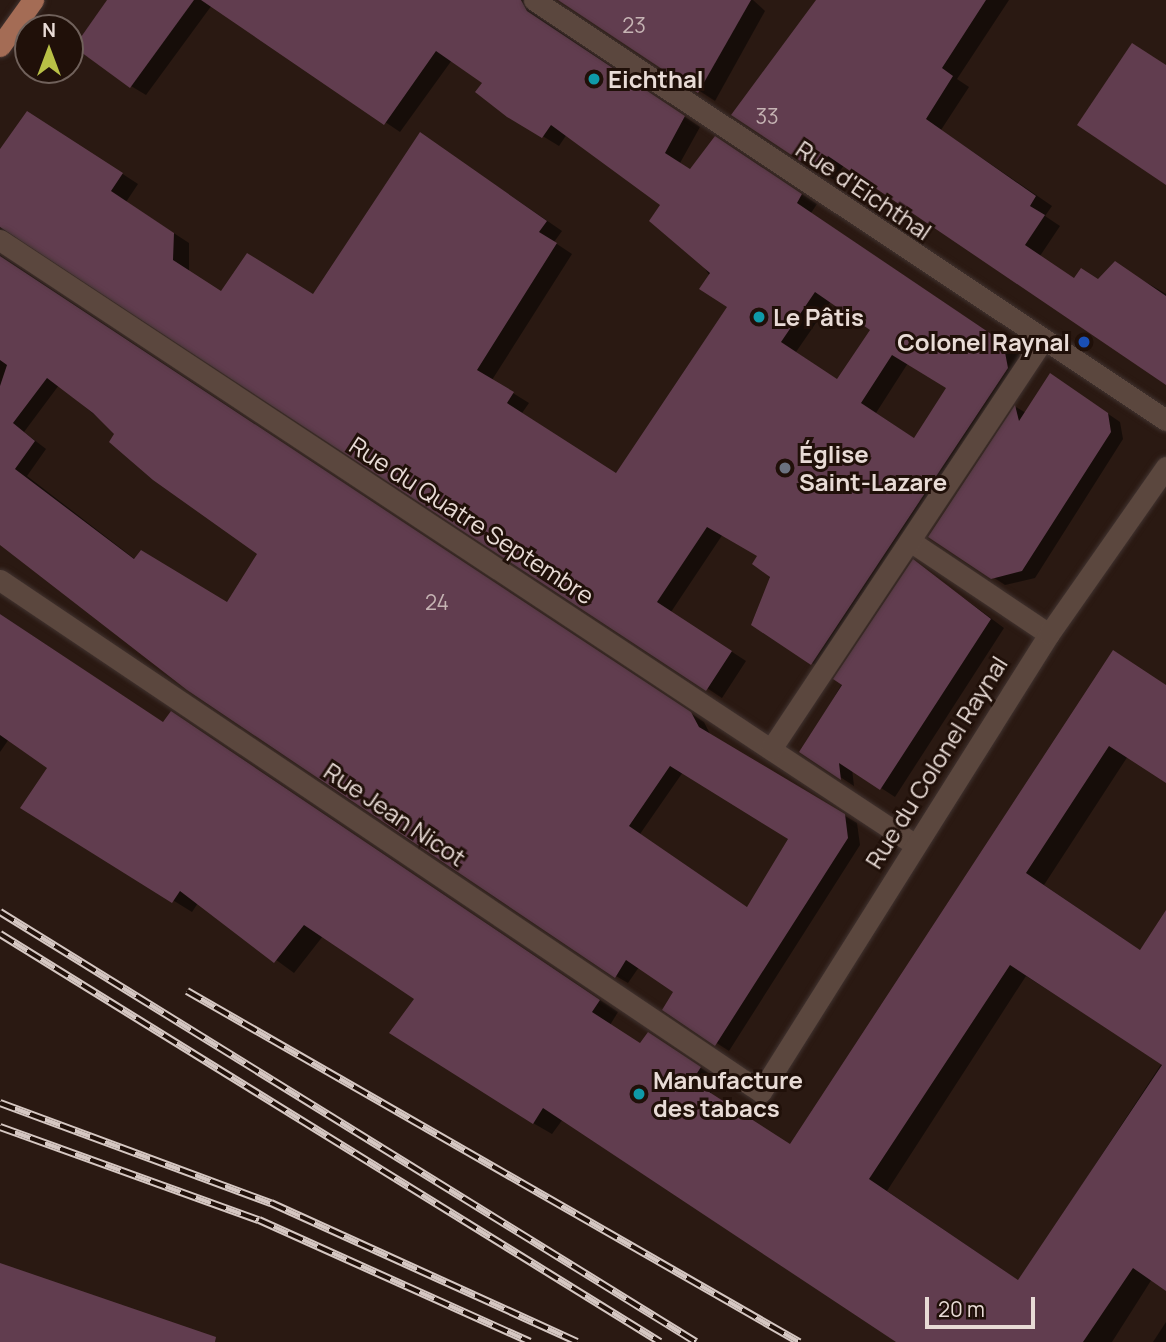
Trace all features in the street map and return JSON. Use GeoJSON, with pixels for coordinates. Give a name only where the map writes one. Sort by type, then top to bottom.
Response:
{"type":"FeatureCollection","features":[{"type":"Feature","properties":{"kind":"main road"},"geometry":{"type":"LineString","coordinates":[[0,46],[33,0]]}},
{"type":"Feature","properties":{"kind":"street","name":"Rue d'Eichthal"},"geometry":{"type":"LineString","coordinates":[[534,0],[1042,341],[1166,420]]}},
{"type":"Feature","properties":{"kind":"street","name":"Rue du Quatre Septembre"},"geometry":{"type":"LineString","coordinates":[[0,240],[914,844]]}},
{"type":"Feature","properties":{"kind":"street"},"geometry":{"type":"LineString","coordinates":[[771,748],[1042,341]]}},
{"type":"Feature","properties":{"kind":"street","name":"Rue du Colonel Raynal"},"geometry":{"type":"LineString","coordinates":[[761,1092],[914,844],[1049,634],[1166,467]]}},
{"type":"Feature","properties":{"kind":"street"},"geometry":{"type":"LineString","coordinates":[[911,541],[1049,634]]}},
{"type":"Feature","properties":{"kind":"street","name":"Rue Jean Nicot"},"geometry":{"type":"LineString","coordinates":[[0,580],[761,1092]]}},
{"type":"Feature","properties":{"kind":"building"},"geometry":{"type":"Polygon","coordinates":[[[107,0],[194,0],[130,88],[84,54],[84,33],[107,0]]]}},
{"type":"Feature","properties":{"kind":"building"},"geometry":{"type":"Polygon","coordinates":[[[201,0],[521,0],[527,11],[685,116],[665,153],[690,169],[715,136],[802,194],[797,203],[1003,342],[1008,368],[811,665],[751,625],[770,577],[752,564],[757,556],[707,527],[657,602],[732,651],[706,691],[0,227],[0,149],[27,111],[123,173],[111,191],[174,233],[173,260],[221,291],[247,253],[313,294],[420,132],[547,221],[539,232],[557,243],[477,370],[514,392],[507,403],[616,473],[727,307],[699,289],[710,273],[649,221],[660,205],[551,125],[542,138],[507,117],[475,92],[482,83],[436,51],[384,125],[201,0]],[[815,292],[781,342],[837,379],[870,330],[815,292]],[[892,355],[861,403],[914,438],[946,388],[892,355]]]}},
{"type":"Feature","properties":{"kind":"building"},"geometry":{"type":"Polygon","coordinates":[[[558,0],[751,0],[698,93],[558,0]]]}},
{"type":"Feature","properties":{"kind":"building"},"geometry":{"type":"Polygon","coordinates":[[[816,0],[986,0],[942,68],[953,76],[926,119],[1036,196],[1030,206],[1045,215],[1025,245],[1074,278],[1081,268],[1098,279],[1115,261],[1166,296],[1166,385],[828,156],[817,172],[731,115],[816,0]]]}},
{"type":"Feature","properties":{"kind":"building"},"geometry":{"type":"Polygon","coordinates":[[[1132,43],[1166,65],[1166,185],[1077,125],[1132,43]]]}},
{"type":"Feature","properties":{"kind":"building"},"geometry":{"type":"Polygon","coordinates":[[[0,256],[691,712],[699,727],[845,814],[848,838],[715,1046],[662,1010],[673,992],[626,960],[615,978],[187,690],[0,545],[0,386],[7,365],[0,360],[0,256]],[[47,378],[13,423],[35,441],[15,469],[134,559],[141,550],[227,602],[257,554],[153,480],[109,442],[114,434],[93,413],[47,378]],[[670,766],[629,826],[747,907],[788,839],[670,766]]]}},
{"type":"Feature","properties":{"kind":"building"},"geometry":{"type":"Polygon","coordinates":[[[1050,373],[1108,413],[1111,432],[1022,571],[991,579],[928,537],[1015,405],[1019,421],[1050,373]]]}},
{"type":"Feature","properties":{"kind":"building"},"geometry":{"type":"Polygon","coordinates":[[[913,559],[991,619],[880,790],[839,763],[841,780],[799,752],[842,685],[833,679],[913,559]]]}},
{"type":"Feature","properties":{"kind":"building"},"geometry":{"type":"Polygon","coordinates":[[[0,614],[163,722],[171,711],[600,1000],[592,1012],[640,1043],[648,1032],[701,1067],[692,1081],[790,1144],[1113,650],[1166,685],[1166,783],[1109,746],[1026,873],[1140,950],[1166,910],[1166,1291],[1133,1268],[1083,1342],[896,1342],[543,1108],[533,1124],[389,1033],[414,999],[304,925],[274,963],[180,891],[172,903],[20,808],[47,768],[0,735],[0,614]],[[1010,965],[869,1179],[1018,1280],[1162,1065],[1010,965]]]}},
{"type":"Feature","properties":{"kind":"building"},"geometry":{"type":"Polygon","coordinates":[[[0,1263],[216,1337],[215,1342],[0,1342],[0,1263]]]}},
{"type":"Feature","properties":{"kind":"railway"},"geometry":{"type":"LineString","coordinates":[[0,912],[696,1342]]}},
{"type":"Feature","properties":{"kind":"railway"},"geometry":{"type":"LineString","coordinates":[[0,934],[660,1342]]}},
{"type":"Feature","properties":{"kind":"railway"},"geometry":{"type":"LineString","coordinates":[[187,991],[799,1342]]}},
{"type":"Feature","properties":{"kind":"railway"},"geometry":{"type":"LineString","coordinates":[[0,1103],[271,1203],[577,1342]]}},
{"type":"Feature","properties":{"kind":"railway"},"geometry":{"type":"LineString","coordinates":[[0,1127],[259,1220],[530,1342]]}},
{"type":"Feature","properties":{"kind":"place","name":"Eichthal"},"geometry":{"type":"Point","coordinates":[594,79]}},
{"type":"Feature","properties":{"kind":"place","name":"Le Pâtis"},"geometry":{"type":"Point","coordinates":[759,317]}},
{"type":"Feature","properties":{"kind":"place","name":"Colonel Raynal"},"geometry":{"type":"Point","coordinates":[1084,342]}},
{"type":"Feature","properties":{"kind":"place","name":"Église Saint-Lazare"},"geometry":{"type":"Point","coordinates":[785,468]}},
{"type":"Feature","properties":{"kind":"place","name":"Manufacture des tabacs"},"geometry":{"type":"Point","coordinates":[639,1094]}}]}
